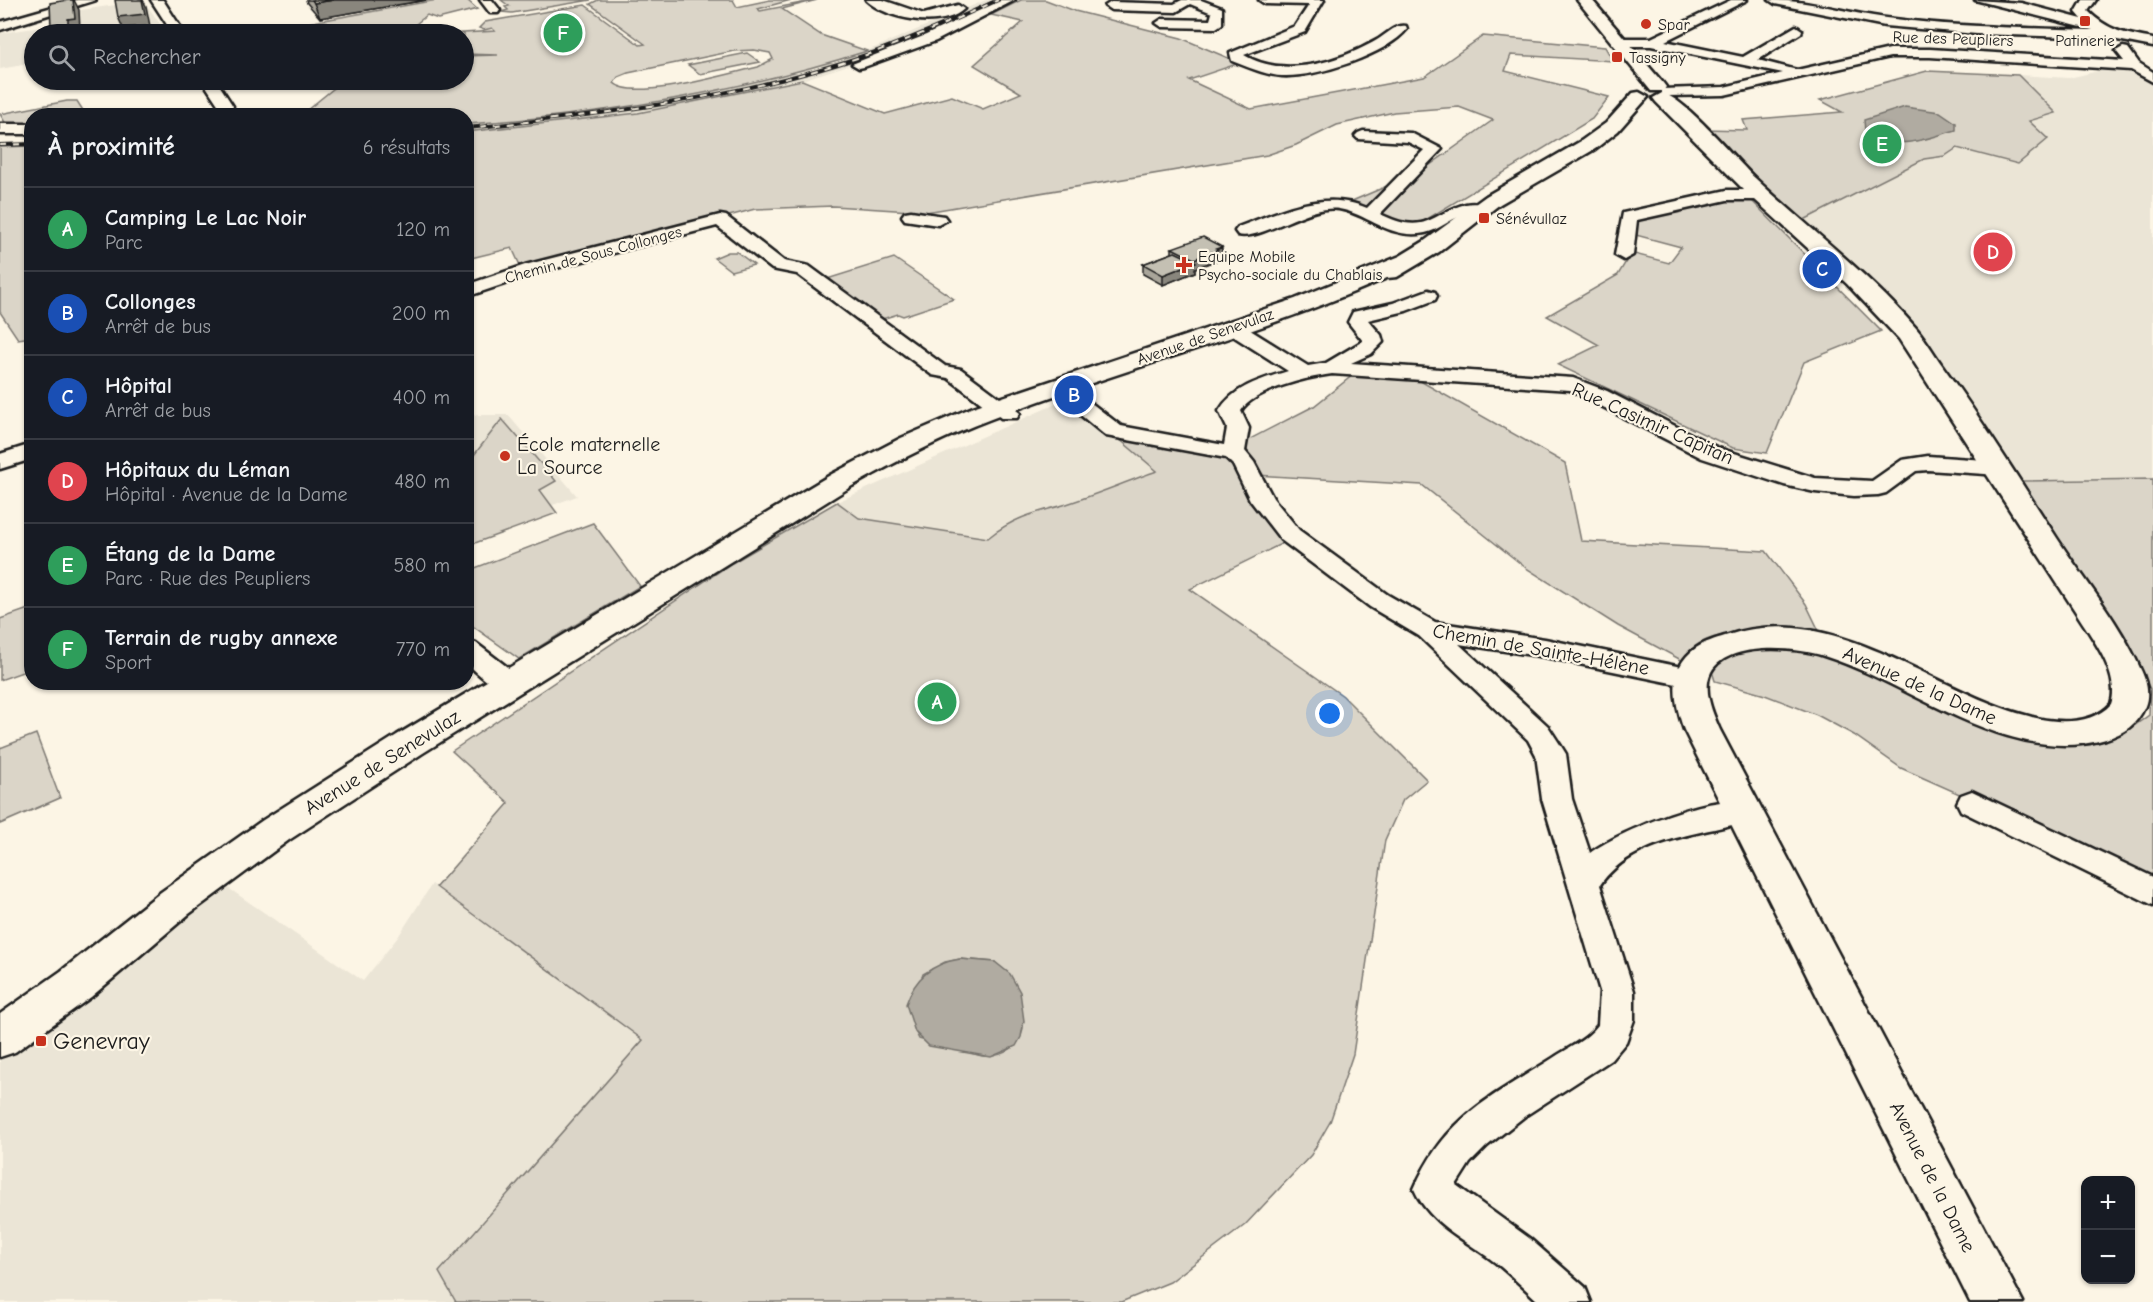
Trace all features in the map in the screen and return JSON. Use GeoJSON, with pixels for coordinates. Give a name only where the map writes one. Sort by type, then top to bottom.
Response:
{"type":"FeatureCollection","features":[{"type":"Feature","properties":{"kind":"main road","name":"Avenue de la Dame"},"geometry":{"type":"LineString","coordinates":[[1584,0],[1674,107],[1762,195],[1776,216],[1894,334],[1929,364],[1959,405],[2126,674],[2130,698],[2124,714],[2101,728],[2060,733],[2026,728],[1990,717],[1845,651],[1789,639],[1748,640],[1720,648],[1702,660],[1691,678],[1691,696],[1699,722],[1998,1302]]}},
{"type":"Feature","properties":{"kind":"main road"},"geometry":{"type":"LineString","coordinates":[[1623,47],[1638,91],[1662,92]]}},
{"type":"Feature","properties":{"kind":"main road","name":"Avenue de Senevulaz"},"geometry":{"type":"LineString","coordinates":[[0,1038],[76,984],[175,903],[254,845],[509,683],[797,508],[996,413],[1350,293],[1431,247],[1479,210],[1593,142],[1612,127],[1638,91]]}},
{"type":"Feature","properties":{"kind":"main road","name":"Avenue de Senevulaz"},"geometry":{"type":"LineString","coordinates":[[0,1058],[76,984]]}},
{"type":"Feature","properties":{"kind":"street"},"geometry":{"type":"LineString","coordinates":[[0,26],[90,0]]}},
{"type":"Feature","properties":{"kind":"street"},"geometry":{"type":"LineString","coordinates":[[157,0],[173,24]]}},
{"type":"Feature","properties":{"kind":"street"},"geometry":{"type":"LineString","coordinates":[[872,0],[926,20],[937,19],[972,3]]}},
{"type":"Feature","properties":{"kind":"street"},"geometry":{"type":"LineString","coordinates":[[860,64],[931,38],[1009,0]]}},
{"type":"Feature","properties":{"kind":"street"},"geometry":{"type":"LineString","coordinates":[[1265,0],[1318,1],[1299,29],[1237,53],[1238,58],[1275,71],[1289,72],[1349,59],[1401,29]]}},
{"type":"Feature","properties":{"kind":"street"},"geometry":{"type":"LineString","coordinates":[[1658,43],[1741,0]]}},
{"type":"Feature","properties":{"kind":"street"},"geometry":{"type":"LineString","coordinates":[[1775,0],[1885,22],[1977,30],[2107,33]]}},
{"type":"Feature","properties":{"kind":"street"},"geometry":{"type":"LineString","coordinates":[[1981,0],[2021,7],[2107,33],[2153,43]]}},
{"type":"Feature","properties":{"kind":"street"},"geometry":{"type":"LineString","coordinates":[[2090,0],[2083,6],[2082,12],[2117,43],[2134,66],[2153,78]]}},
{"type":"Feature","properties":{"kind":"street"},"geometry":{"type":"LineString","coordinates":[[1111,6],[1176,8],[1194,1],[1218,11],[1216,24],[1162,23]]}},
{"type":"Feature","properties":{"kind":"street"},"geometry":{"type":"LineString","coordinates":[[1272,29],[1306,21]]}},
{"type":"Feature","properties":{"kind":"street"},"geometry":{"type":"LineString","coordinates":[[1745,62],[1796,30]]}},
{"type":"Feature","properties":{"kind":"street"},"geometry":{"type":"LineString","coordinates":[[1623,47],[1658,43],[1798,73]]}},
{"type":"Feature","properties":{"kind":"street","name":"Rue des Peupliers"},"geometry":{"type":"LineString","coordinates":[[1662,92],[1724,91],[1874,55],[1904,52],[2134,66]]}},
{"type":"Feature","properties":{"kind":"street"},"geometry":{"type":"LineString","coordinates":[[216,90],[226,108]]}},
{"type":"Feature","properties":{"kind":"street"},"geometry":{"type":"LineString","coordinates":[[0,129],[24,129]]}},
{"type":"Feature","properties":{"kind":"street"},"geometry":{"type":"LineString","coordinates":[[1363,136],[1411,138],[1434,149],[1368,216]]}},
{"type":"Feature","properties":{"kind":"street"},"geometry":{"type":"LineString","coordinates":[[1624,255],[1629,217],[1727,195],[1762,195]]}},
{"type":"Feature","properties":{"kind":"street"},"geometry":{"type":"LineString","coordinates":[[1244,231],[1297,212],[1336,204],[1400,228],[1418,229],[1433,226],[1456,210],[1479,210]]}},
{"type":"Feature","properties":{"kind":"street"},"geometry":{"type":"LineString","coordinates":[[911,216],[938,220]]}},
{"type":"Feature","properties":{"kind":"street","name":"Chemin de Sous Collonges"},"geometry":{"type":"LineString","coordinates":[[474,288],[531,269],[720,220],[778,265],[802,270],[939,371],[936,380],[996,413]]}},
{"type":"Feature","properties":{"kind":"street","name":"Rue Casimir Capitan"},"geometry":{"type":"LineString","coordinates":[[1332,368],[1340,359],[1364,350],[1373,342],[1370,333],[1359,324],[1360,316],[1399,307],[1428,296]]}},
{"type":"Feature","properties":{"kind":"street"},"geometry":{"type":"LineString","coordinates":[[1237,330],[1303,372]]}},
{"type":"Feature","properties":{"kind":"street","name":"Rue Casimir Capitan"},"geometry":{"type":"LineString","coordinates":[[1233,453],[1238,428],[1229,415],[1230,408],[1239,398],[1303,372],[1332,368],[1574,384],[1600,395],[1710,453],[1792,480],[1815,484],[1854,489],[1878,488],[1910,465],[1928,463],[1999,468]]}},
{"type":"Feature","properties":{"kind":"street"},"geometry":{"type":"LineString","coordinates":[[1078,404],[1114,431],[1233,453]]}},
{"type":"Feature","properties":{"kind":"street","name":"Chemin de Sainte-Hélène"},"geometry":{"type":"LineString","coordinates":[[1233,453],[1243,462],[1262,500],[1290,535],[1379,600],[1428,630],[1563,652],[1691,678]]}},
{"type":"Feature","properties":{"kind":"street"},"geometry":{"type":"LineString","coordinates":[[0,462],[24,454]]}},
{"type":"Feature","properties":{"kind":"street"},"geometry":{"type":"LineString","coordinates":[[1428,630],[1538,733],[1551,754],[1557,799],[1617,991],[1618,1014],[1611,1036],[1594,1051],[1482,1127],[1440,1170],[1434,1189],[1446,1203],[1515,1252],[1570,1302]]}},
{"type":"Feature","properties":{"kind":"street"},"geometry":{"type":"LineString","coordinates":[[474,656],[509,683]]}},
{"type":"Feature","properties":{"kind":"street"},"geometry":{"type":"LineString","coordinates":[[1972,803],[2153,892]]}},
{"type":"Feature","properties":{"kind":"street"},"geometry":{"type":"LineString","coordinates":[[1583,883],[1597,865],[1666,829],[1710,815],[1743,811]]}},
{"type":"Feature","properties":{"kind":"shaded area"},"geometry":{"type":"Polygon","coordinates":[[[437,0],[467,0],[477,9],[438,19],[427,15],[416,24],[301,24],[437,0]]]}},
{"type":"Feature","properties":{"kind":"shaded area"},"geometry":{"type":"Polygon","coordinates":[[[501,0],[591,0],[512,13],[501,12],[508,10],[505,7],[509,6],[501,0]]]}},
{"type":"Feature","properties":{"kind":"shaded area"},"geometry":{"type":"Polygon","coordinates":[[[598,0],[733,0],[737,7],[770,0],[791,0],[758,9],[760,11],[817,0],[782,9],[821,35],[867,51],[818,66],[719,90],[568,115],[474,123],[474,108],[310,108],[332,90],[474,90],[474,56],[498,55],[474,54],[474,32],[495,31],[492,28],[484,30],[479,28],[485,22],[585,5],[640,45],[645,44],[590,4],[598,0]],[[754,50],[734,51],[628,73],[618,77],[614,83],[625,88],[661,88],[758,67],[773,59],[770,53],[754,50]]]}},
{"type":"Feature","properties":{"kind":"shaded area"},"geometry":{"type":"Polygon","coordinates":[[[986,0],[1003,0],[892,51],[802,80],[638,113],[474,131],[474,123],[602,110],[778,77],[867,51],[986,0]]]}},
{"type":"Feature","properties":{"kind":"shaded area"},"geometry":{"type":"Polygon","coordinates":[[[1021,0],[1046,0],[1075,11],[1181,38],[1240,63],[1189,80],[1251,109],[1424,77],[1483,36],[1605,47],[1613,61],[1511,55],[1505,71],[1609,97],[1592,119],[1414,227],[1345,204],[1420,172],[1493,120],[1459,107],[1394,112],[1337,125],[1296,145],[1267,155],[926,212],[833,206],[755,209],[594,252],[525,276],[512,248],[474,257],[474,131],[638,113],[802,80],[885,114],[952,96],[983,109],[1021,93],[974,65],[1023,22],[991,15],[1021,0]]]}},
{"type":"Feature","properties":{"kind":"shaded area"},"geometry":{"type":"Polygon","coordinates":[[[144,1],[160,24],[49,24],[49,17],[60,13],[144,1]]]}},
{"type":"Feature","properties":{"kind":"shaded area"},"geometry":{"type":"Polygon","coordinates":[[[24,30],[24,65],[0,69],[0,33],[24,30]]]}},
{"type":"Feature","properties":{"kind":"shaded area"},"geometry":{"type":"Polygon","coordinates":[[[747,53],[760,62],[700,74],[688,65],[747,53]]]}},
{"type":"Feature","properties":{"kind":"shaded area"},"geometry":{"type":"Polygon","coordinates":[[[2103,70],[2153,73],[2153,479],[2022,481],[1937,360],[1802,221],[1924,159],[1945,156],[1957,148],[2055,113],[2018,75],[2069,78],[2103,70]]]}},
{"type":"Feature","properties":{"kind":"shaded area"},"geometry":{"type":"Polygon","coordinates":[[[1927,71],[2018,75],[2056,113],[2029,121],[2048,139],[2018,164],[1957,148],[1945,156],[1924,159],[1802,221],[1705,129],[1747,130],[1743,120],[1842,112],[1820,100],[1927,71]]]}},
{"type":"Feature","properties":{"kind":"shaded area"},"geometry":{"type":"Polygon","coordinates":[[[77,101],[82,108],[31,108],[77,101]]]}},
{"type":"Feature","properties":{"kind":"shaded area"},"geometry":{"type":"Polygon","coordinates":[[[1905,107],[1940,112],[1956,123],[1956,130],[1910,142],[1889,141],[1865,131],[1864,120],[1905,107]]]}},
{"type":"Feature","properties":{"kind":"shaded area"},"geometry":{"type":"Polygon","coordinates":[[[24,109],[24,125],[7,126],[0,114],[24,109]]]}},
{"type":"Feature","properties":{"kind":"shaded area"},"geometry":{"type":"Polygon","coordinates":[[[24,146],[24,338],[18,339],[0,312],[0,147],[24,146]]]}},
{"type":"Feature","properties":{"kind":"shaded area"},"geometry":{"type":"Polygon","coordinates":[[[1733,198],[1749,198],[1881,331],[1804,362],[1767,453],[1733,448],[1558,365],[1599,345],[1547,316],[1618,275],[1631,253],[1669,263],[1681,247],[1632,234],[1632,222],[1641,216],[1733,198]]]}},
{"type":"Feature","properties":{"kind":"shaded area"},"geometry":{"type":"Polygon","coordinates":[[[728,252],[737,252],[754,265],[731,271],[714,258],[728,252]]]}},
{"type":"Feature","properties":{"kind":"shaded area"},"geometry":{"type":"Polygon","coordinates":[[[894,258],[954,299],[903,316],[898,314],[879,320],[827,279],[894,258]]]}},
{"type":"Feature","properties":{"kind":"shaded area"},"geometry":{"type":"Polygon","coordinates":[[[1353,375],[1415,378],[1565,463],[1581,541],[1766,551],[1806,604],[1822,637],[1738,633],[1707,640],[1694,647],[1683,661],[1618,626],[1526,568],[1422,485],[1256,475],[1244,442],[1314,406],[1353,375]]]}},
{"type":"Feature","properties":{"kind":"shaded area"},"geometry":{"type":"Polygon","coordinates":[[[1058,403],[1107,430],[1158,471],[1059,506],[1037,511],[1002,526],[988,538],[858,518],[837,502],[1058,403]]]}},
{"type":"Feature","properties":{"kind":"shaded area","name":"École maternelle La Source"},"geometry":{"type":"Polygon","coordinates":[[[474,415],[508,415],[577,496],[474,534],[474,415]]]}},
{"type":"Feature","properties":{"kind":"shaded area","name":"École maternelle La Source"},"geometry":{"type":"Polygon","coordinates":[[[502,419],[556,481],[540,490],[557,513],[474,543],[474,455],[502,419]]]}},
{"type":"Feature","properties":{"kind":"shaded area"},"geometry":{"type":"Polygon","coordinates":[[[1118,438],[1229,459],[1283,543],[1190,589],[1343,696],[1427,780],[1403,800],[1385,840],[1353,1054],[1330,1122],[1311,1155],[1245,1225],[1170,1282],[1121,1302],[456,1302],[439,1272],[643,1040],[436,887],[509,803],[452,751],[732,563],[837,502],[859,518],[988,538],[1022,518],[1085,498],[1157,471],[1118,438]],[[960,959],[945,962],[923,974],[913,1015],[915,1031],[919,1039],[982,1056],[997,1055],[1011,1049],[1016,1044],[1022,1030],[1022,1016],[995,962],[960,959]]]}},
{"type":"Feature","properties":{"kind":"shaded area"},"geometry":{"type":"Polygon","coordinates":[[[2153,479],[2153,880],[1901,768],[1854,735],[1817,715],[1765,695],[1715,681],[1711,668],[1726,656],[1763,646],[1815,650],[2044,741],[2068,745],[2090,745],[2124,733],[2149,715],[2150,689],[2135,660],[2053,537],[2022,481],[2153,479]]]}},
{"type":"Feature","properties":{"kind":"shaded area"},"geometry":{"type":"Polygon","coordinates":[[[593,523],[640,586],[519,659],[474,627],[474,568],[593,523]]]}},
{"type":"Feature","properties":{"kind":"shaded area"},"geometry":{"type":"Polygon","coordinates":[[[24,610],[24,671],[0,680],[0,619],[24,610]]]}},
{"type":"Feature","properties":{"kind":"shaded area"},"geometry":{"type":"Polygon","coordinates":[[[36,734],[60,798],[0,824],[0,748],[36,734]]]}},
{"type":"Feature","properties":{"kind":"shaded area"},"geometry":{"type":"Polygon","coordinates":[[[211,876],[363,981],[398,937],[432,884],[643,1040],[439,1272],[456,1302],[0,1302],[0,1047],[211,876]]]}},
{"type":"Feature","properties":{"kind":"shaded area"},"geometry":{"type":"Polygon","coordinates":[[[960,959],[995,962],[1010,974],[1020,992],[1024,1021],[1021,1037],[1016,1046],[991,1057],[929,1046],[915,1032],[906,1004],[914,986],[933,968],[960,959]]]}},
{"type":"Feature","properties":{"kind":"building"},"geometry":{"type":"Polygon","coordinates":[[[73,0],[75,18],[68,19],[68,24],[51,24],[50,3],[73,0]]]}},
{"type":"Feature","properties":{"kind":"building"},"geometry":{"type":"Polygon","coordinates":[[[115,0],[142,0],[145,14],[118,17],[115,0]]]}},
{"type":"Feature","properties":{"kind":"building"},"geometry":{"type":"Polygon","coordinates":[[[312,0],[334,0],[314,3],[312,0]]]}},
{"type":"Feature","properties":{"kind":"building"},"geometry":{"type":"Polygon","coordinates":[[[1203,237],[1222,247],[1194,259],[1172,248],[1203,237]]]}},
{"type":"Feature","properties":{"kind":"building"},"geometry":{"type":"Polygon","coordinates":[[[1175,252],[1196,262],[1163,275],[1143,264],[1175,252]]]}},
{"type":"Feature","properties":{"kind":"railway"},"geometry":{"type":"LineString","coordinates":[[474,127],[620,110],[723,93],[773,82],[872,53],[998,0]]}},
{"type":"Feature","properties":{"kind":"railway"},"geometry":{"type":"LineString","coordinates":[[0,145],[24,144]]}},
{"type":"Feature","properties":{"kind":"place","name":"Patinerie"},"geometry":{"type":"Point","coordinates":[2085,21]}},
{"type":"Feature","properties":{"kind":"place","name":"Spar"},"geometry":{"type":"Point","coordinates":[1646,24]}},
{"type":"Feature","properties":{"kind":"place","name":"Terrain de rugby annexe"},"geometry":{"type":"Point","coordinates":[563,33]}},
{"type":"Feature","properties":{"kind":"place","name":"Tassigny"},"geometry":{"type":"Point","coordinates":[1617,57]}},
{"type":"Feature","properties":{"kind":"place","name":"Étang de la Dame"},"geometry":{"type":"Point","coordinates":[1882,144]}},
{"type":"Feature","properties":{"kind":"place","name":"Sénévullaz"},"geometry":{"type":"Point","coordinates":[1484,218]}},
{"type":"Feature","properties":{"kind":"place","name":"Hôpitaux du Léman"},"geometry":{"type":"Point","coordinates":[1993,252]}},
{"type":"Feature","properties":{"kind":"place","name":"Equipe Mobile Psycho-sociale du Chablais"},"geometry":{"type":"Point","coordinates":[1184,265]}},
{"type":"Feature","properties":{"kind":"place","name":"Hôpital"},"geometry":{"type":"Point","coordinates":[1822,269]}},
{"type":"Feature","properties":{"kind":"place","name":"Collonges"},"geometry":{"type":"Point","coordinates":[1074,395]}},
{"type":"Feature","properties":{"kind":"place","name":"École maternelle La Source"},"geometry":{"type":"Point","coordinates":[505,456]}},
{"type":"Feature","properties":{"kind":"place","name":"Camping Le Lac Noir"},"geometry":{"type":"Point","coordinates":[937,702]}},
{"type":"Feature","properties":{"kind":"place","name":"Genevray"},"geometry":{"type":"Point","coordinates":[41,1041]}}]}
